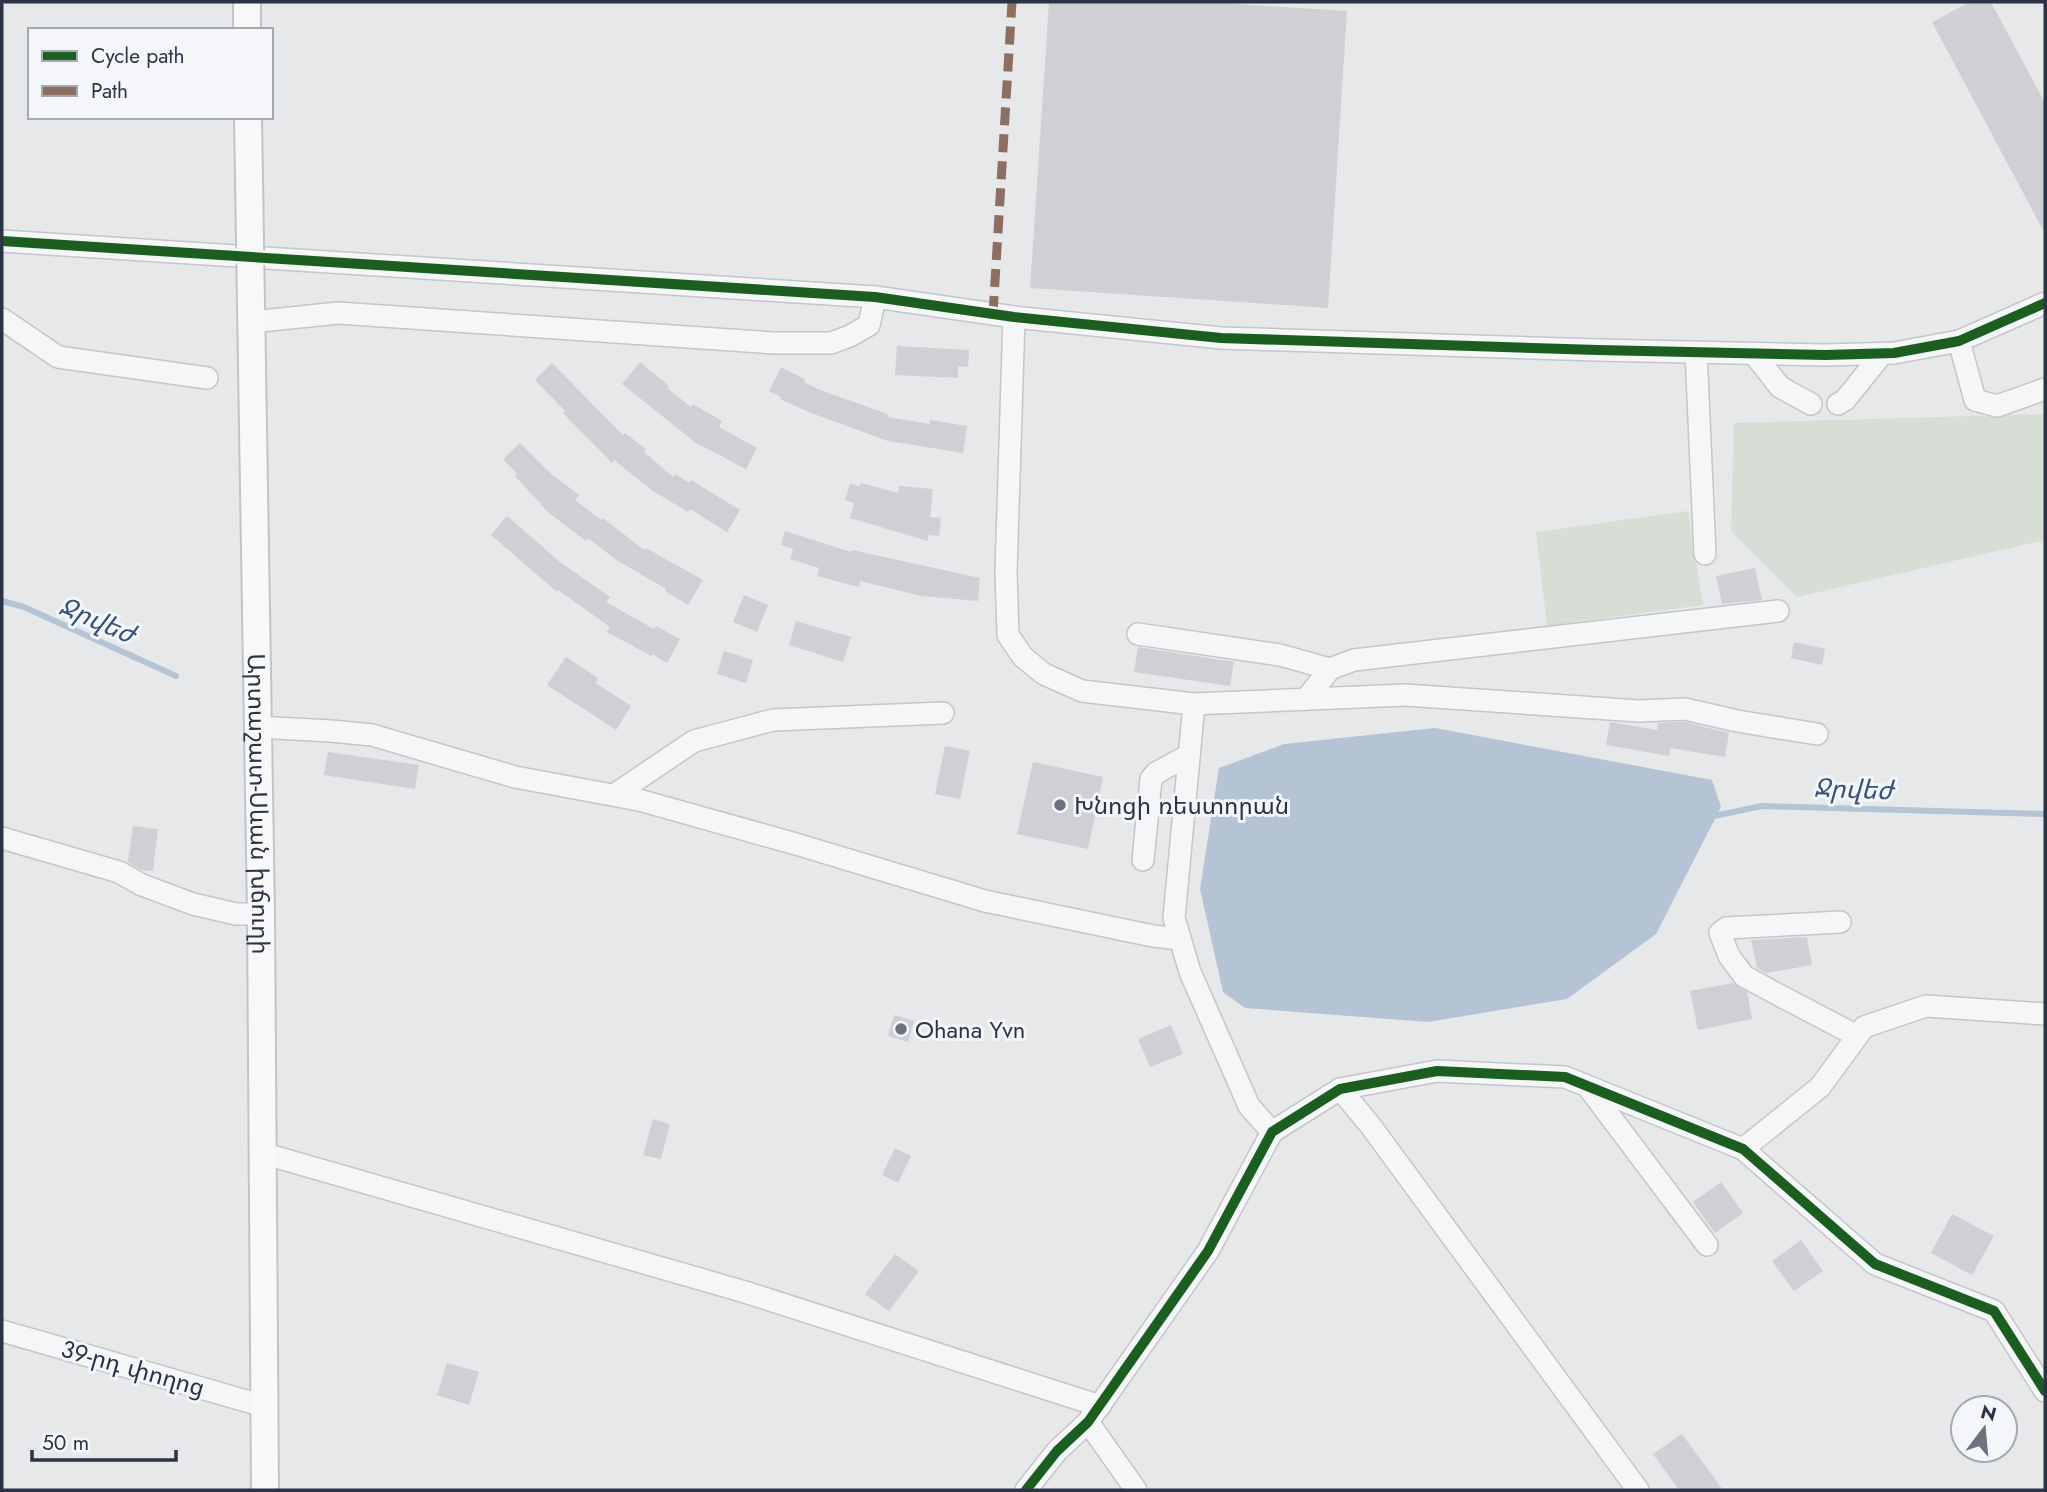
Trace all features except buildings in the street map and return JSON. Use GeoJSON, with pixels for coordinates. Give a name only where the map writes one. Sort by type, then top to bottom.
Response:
{"type":"FeatureCollection","features":[{"type":"Feature","properties":{"kind":"main road"},"geometry":{"type":"LineString","coordinates":[[247,2],[247,28]]}},
{"type":"Feature","properties":{"kind":"main road","name":"Արտաշատ-Սևան խճուղի"},"geometry":{"type":"LineString","coordinates":[[248,119],[261,914],[265,1490]]}},
{"type":"Feature","properties":{"kind":"street"},"geometry":{"type":"LineString","coordinates":[[2,241],[875,298],[1014,317],[1221,338],[1754,354],[1894,354],[1959,341],[2045,303]]}},
{"type":"Feature","properties":{"kind":"street"},"geometry":{"type":"LineString","coordinates":[[251,314],[338,313],[774,343],[831,342],[850,336],[869,325],[875,298]]}},
{"type":"Feature","properties":{"kind":"street"},"geometry":{"type":"LineString","coordinates":[[1014,317],[1006,572],[1008,635],[1023,657],[1044,674],[1082,691],[1194,704],[1405,695],[1639,710],[1685,709],[1817,734]]}},
{"type":"Feature","properties":{"kind":"street"},"geometry":{"type":"LineString","coordinates":[[2,319],[58,357],[207,378]]}},
{"type":"Feature","properties":{"kind":"street"},"geometry":{"type":"LineString","coordinates":[[1959,341],[1975,400],[1997,406],[2045,389]]}},
{"type":"Feature","properties":{"kind":"street"},"geometry":{"type":"LineString","coordinates":[[1696,352],[1704,554]]}},
{"type":"Feature","properties":{"kind":"street"},"geometry":{"type":"LineString","coordinates":[[1754,354],[1780,387],[1811,404]]}},
{"type":"Feature","properties":{"kind":"street"},"geometry":{"type":"LineString","coordinates":[[1838,404],[1845,400],[1882,354]]}},
{"type":"Feature","properties":{"kind":"street"},"geometry":{"type":"LineString","coordinates":[[1306,699],[1330,669],[1354,660],[1778,611]]}},
{"type":"Feature","properties":{"kind":"street"},"geometry":{"type":"LineString","coordinates":[[1138,634],[1280,655],[1330,669]]}},
{"type":"Feature","properties":{"kind":"street"},"geometry":{"type":"LineString","coordinates":[[1194,704],[1174,918],[1190,972],[1249,1106],[1272,1132]]}},
{"type":"Feature","properties":{"kind":"street"},"geometry":{"type":"LineString","coordinates":[[614,795],[694,741],[773,720],[943,713]]}},
{"type":"Feature","properties":{"kind":"street"},"geometry":{"type":"LineString","coordinates":[[257,727],[372,735],[515,777],[639,800],[985,901],[1153,936],[1180,939]]}},
{"type":"Feature","properties":{"kind":"street"},"geometry":{"type":"LineString","coordinates":[[1143,860],[1152,779],[1156,773],[1189,755]]}},
{"type":"Feature","properties":{"kind":"street"},"geometry":{"type":"LineString","coordinates":[[2,838],[119,872],[142,885],[192,904],[236,914],[261,914]]}},
{"type":"Feature","properties":{"kind":"street"},"geometry":{"type":"LineString","coordinates":[[1840,922],[1726,928],[1720,933],[1729,956],[1745,976],[1857,1036]]}},
{"type":"Feature","properties":{"kind":"street"},"geometry":{"type":"LineString","coordinates":[[1744,1149],[1820,1087],[1864,1027],[1926,1006],[2045,1014]]}},
{"type":"Feature","properties":{"kind":"street"},"geometry":{"type":"LineString","coordinates":[[1026,1490],[1057,1451],[1094,1414],[1208,1251],[1272,1132],[1340,1089],[1437,1071],[1565,1077],[1744,1149],[1875,1264],[1994,1311],[2045,1391]]}},
{"type":"Feature","properties":{"kind":"street"},"geometry":{"type":"LineString","coordinates":[[1587,1086],[1707,1245]]}},
{"type":"Feature","properties":{"kind":"street"},"geometry":{"type":"LineString","coordinates":[[1340,1089],[1379,1136],[1638,1490]]}},
{"type":"Feature","properties":{"kind":"street"},"geometry":{"type":"LineString","coordinates":[[262,1153],[745,1292],[1094,1414],[1136,1490]]}},
{"type":"Feature","properties":{"kind":"street","name":"39-րդ փողոց"},"geometry":{"type":"LineString","coordinates":[[2,1331],[264,1406]]}},
{"type":"Feature","properties":{"kind":"shaded area"},"geometry":{"type":"Polygon","coordinates":[[[2045,414],[2045,540],[1797,597],[1731,531],[1734,423],[2045,414]]]}},
{"type":"Feature","properties":{"kind":"shaded area"},"geometry":{"type":"Polygon","coordinates":[[[1688,511],[1703,605],[1547,626],[1536,532],[1688,511]]]}},
{"type":"Feature","properties":{"kind":"water"},"geometry":{"type":"Polygon","coordinates":[[[1435,728],[1712,780],[1721,807],[1656,934],[1567,999],[1428,1022],[1245,1008],[1223,992],[1200,889],[1219,768],[1284,744],[1435,728]]]}},
{"type":"Feature","properties":{"kind":"waterway","name":"Ջրվեժ"},"geometry":{"type":"LineString","coordinates":[[2,601],[24,607],[176,676]]}},
{"type":"Feature","properties":{"kind":"waterway","name":"Ջրվեժ"},"geometry":{"type":"LineString","coordinates":[[1709,817],[1762,806],[2045,814]]}},
{"type":"Feature","properties":{"kind":"marked path"},"geometry":{"type":"LineString","coordinates":[[993,314],[1012,2]]}},
{"type":"Feature","properties":{"kind":"cycle path"},"geometry":{"type":"LineString","coordinates":[[2,241],[875,297],[1014,317],[1221,338],[1598,350],[1826,355],[1894,353],[1959,341],[2045,303]]}},
{"type":"Feature","properties":{"kind":"cycle path"},"geometry":{"type":"LineString","coordinates":[[1026,1490],[1057,1451],[1088,1422],[1208,1251],[1272,1132],[1340,1089],[1437,1071],[1565,1077],[1743,1149],[1875,1264],[1994,1311],[2045,1391]]}},
{"type":"Feature","properties":{"kind":"place","name":"Խնոցի ռեստորան"},"geometry":{"type":"Point","coordinates":[1060,805]}},
{"type":"Feature","properties":{"kind":"place","name":"Ohana Yvn"},"geometry":{"type":"Point","coordinates":[901,1029]}}]}
